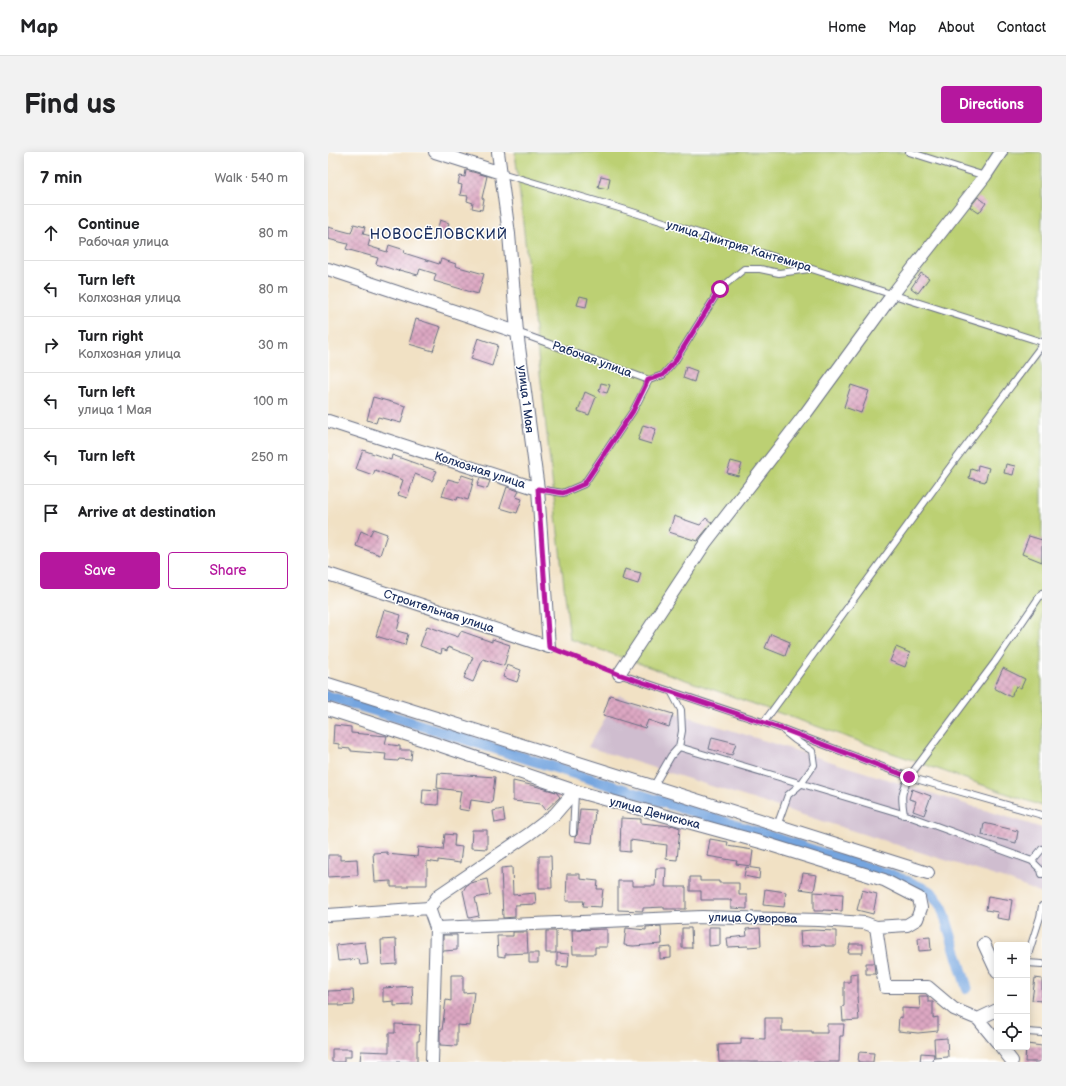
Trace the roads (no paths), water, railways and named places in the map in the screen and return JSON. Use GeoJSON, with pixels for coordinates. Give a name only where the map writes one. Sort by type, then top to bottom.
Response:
{"type":"FeatureCollection","features":[{"type":"Feature","properties":{"kind":"street","name":"улица Дмитрия Кантемира"},"geometry":{"type":"LineString","coordinates":[[435,152],[501,173]]}},
{"type":"Feature","properties":{"kind":"street","name":"улица 1 Мая"},"geometry":{"type":"LineString","coordinates":[[498,152],[509,234],[517,332],[538,489],[549,647]]}},
{"type":"Feature","properties":{"kind":"street"},"geometry":{"type":"LineString","coordinates":[[618,674],[706,542],[806,413],[893,294],[985,176],[1001,152]]}},
{"type":"Feature","properties":{"kind":"street","name":"Рабочая улица"},"geometry":{"type":"LineString","coordinates":[[328,269],[517,332]]}},
{"type":"Feature","properties":{"kind":"street","name":"Колхозная улица"},"geometry":{"type":"LineString","coordinates":[[328,421],[538,489]]}},
{"type":"Feature","properties":{"kind":"street","name":"Строительная улица"},"geometry":{"type":"LineString","coordinates":[[328,574],[549,647]]}},
{"type":"Feature","properties":{"kind":"street"},"geometry":{"type":"LineString","coordinates":[[328,684],[928,873]]}},
{"type":"Feature","properties":{"kind":"street","name":"улица Денисюка"},"geometry":{"type":"LineString","coordinates":[[328,709],[575,791],[764,843],[884,880],[919,898],[921,908],[917,919],[907,926],[876,927]]}},
{"type":"Feature","properties":{"kind":"street"},"geometry":{"type":"LineString","coordinates":[[328,915],[429,908],[439,895],[529,834],[555,814],[575,791]]}},
{"type":"Feature","properties":{"kind":"street"},"geometry":{"type":"LineString","coordinates":[[429,908],[436,928],[432,1062]]}},
{"type":"Feature","properties":{"kind":"street","name":"улица Суворова"},"geometry":{"type":"LineString","coordinates":[[436,928],[702,917],[819,920],[865,923],[876,927]]}},
{"type":"Feature","properties":{"kind":"street"},"geometry":{"type":"LineString","coordinates":[[876,927],[885,987],[928,987],[954,1009],[978,1019],[994,1038]]}},
{"type":"Feature","properties":{"kind":"street"},"geometry":{"type":"LineString","coordinates":[[984,944],[994,966]]}},
{"type":"Feature","properties":{"kind":"street"},"geometry":{"type":"LineString","coordinates":[[978,1019],[994,1011]]}},
{"type":"Feature","properties":{"kind":"street"},"geometry":{"type":"LineString","coordinates":[[1003,1050],[1012,1062]]}},
{"type":"Feature","properties":{"kind":"street"},"geometry":{"type":"LineString","coordinates":[[1011,1050],[1012,1062]]}},
{"type":"Feature","properties":{"kind":"lane"},"geometry":{"type":"LineString","coordinates":[[909,152],[985,176]]}},
{"type":"Feature","properties":{"kind":"lane","name":"улица Дмитрия Кантемира"},"geometry":{"type":"LineString","coordinates":[[501,173],[626,210],[1042,342]]}},
{"type":"Feature","properties":{"kind":"lane"},"geometry":{"type":"LineString","coordinates":[[648,380],[663,375],[675,361],[720,289],[744,269],[760,269],[779,273],[813,269]]}},
{"type":"Feature","properties":{"kind":"lane","name":"Рабочая улица"},"geometry":{"type":"LineString","coordinates":[[517,332],[648,380]]}},
{"type":"Feature","properties":{"kind":"lane"},"geometry":{"type":"LineString","coordinates":[[764,722],[953,463],[1042,345]]}},
{"type":"Feature","properties":{"kind":"lane","name":"Колхозная улица"},"geometry":{"type":"LineString","coordinates":[[538,489],[563,493],[584,484],[633,411],[648,380]]}},
{"type":"Feature","properties":{"kind":"lane"},"geometry":{"type":"LineString","coordinates":[[904,815],[902,799],[903,791],[909,777],[995,662],[1042,593]]}},
{"type":"Feature","properties":{"kind":"lane"},"geometry":{"type":"LineString","coordinates":[[618,674],[764,722],[909,777],[1042,815]]}},
{"type":"Feature","properties":{"kind":"lane"},"geometry":{"type":"LineString","coordinates":[[653,787],[671,756],[679,747],[682,731],[681,710],[671,691]]}},
{"type":"Feature","properties":{"kind":"lane"},"geometry":{"type":"LineString","coordinates":[[777,826],[788,795],[801,784],[814,765],[812,751],[780,728]]}},
{"type":"Feature","properties":{"kind":"lane"},"geometry":{"type":"LineString","coordinates":[[679,747],[904,815],[1032,861],[1041,870],[1042,874]]}},
{"type":"Feature","properties":{"kind":"lane"},"geometry":{"type":"LineString","coordinates":[[574,833],[575,791]]}},
{"type":"Feature","properties":{"kind":"lane"},"geometry":{"type":"LineString","coordinates":[[1032,861],[1042,849]]}},
{"type":"Feature","properties":{"kind":"lane"},"geometry":{"type":"LineString","coordinates":[[1030,949],[1042,906]]}},
{"type":"Feature","properties":{"kind":"lane"},"geometry":{"type":"LineString","coordinates":[[1030,963],[1042,964]]}},
{"type":"Feature","properties":{"kind":"lane"},"geometry":{"type":"LineString","coordinates":[[1030,1032],[1042,1033]]}},
{"type":"Feature","properties":{"kind":"waterway"},"geometry":{"type":"LineString","coordinates":[[328,696],[900,878],[931,892],[942,907],[967,988]]}},
{"type":"Feature","properties":{"kind":"district","name":"НОВОСЁЛОВСКИЙ"},"geometry":{"type":"Point","coordinates":[439,234]}}]}
